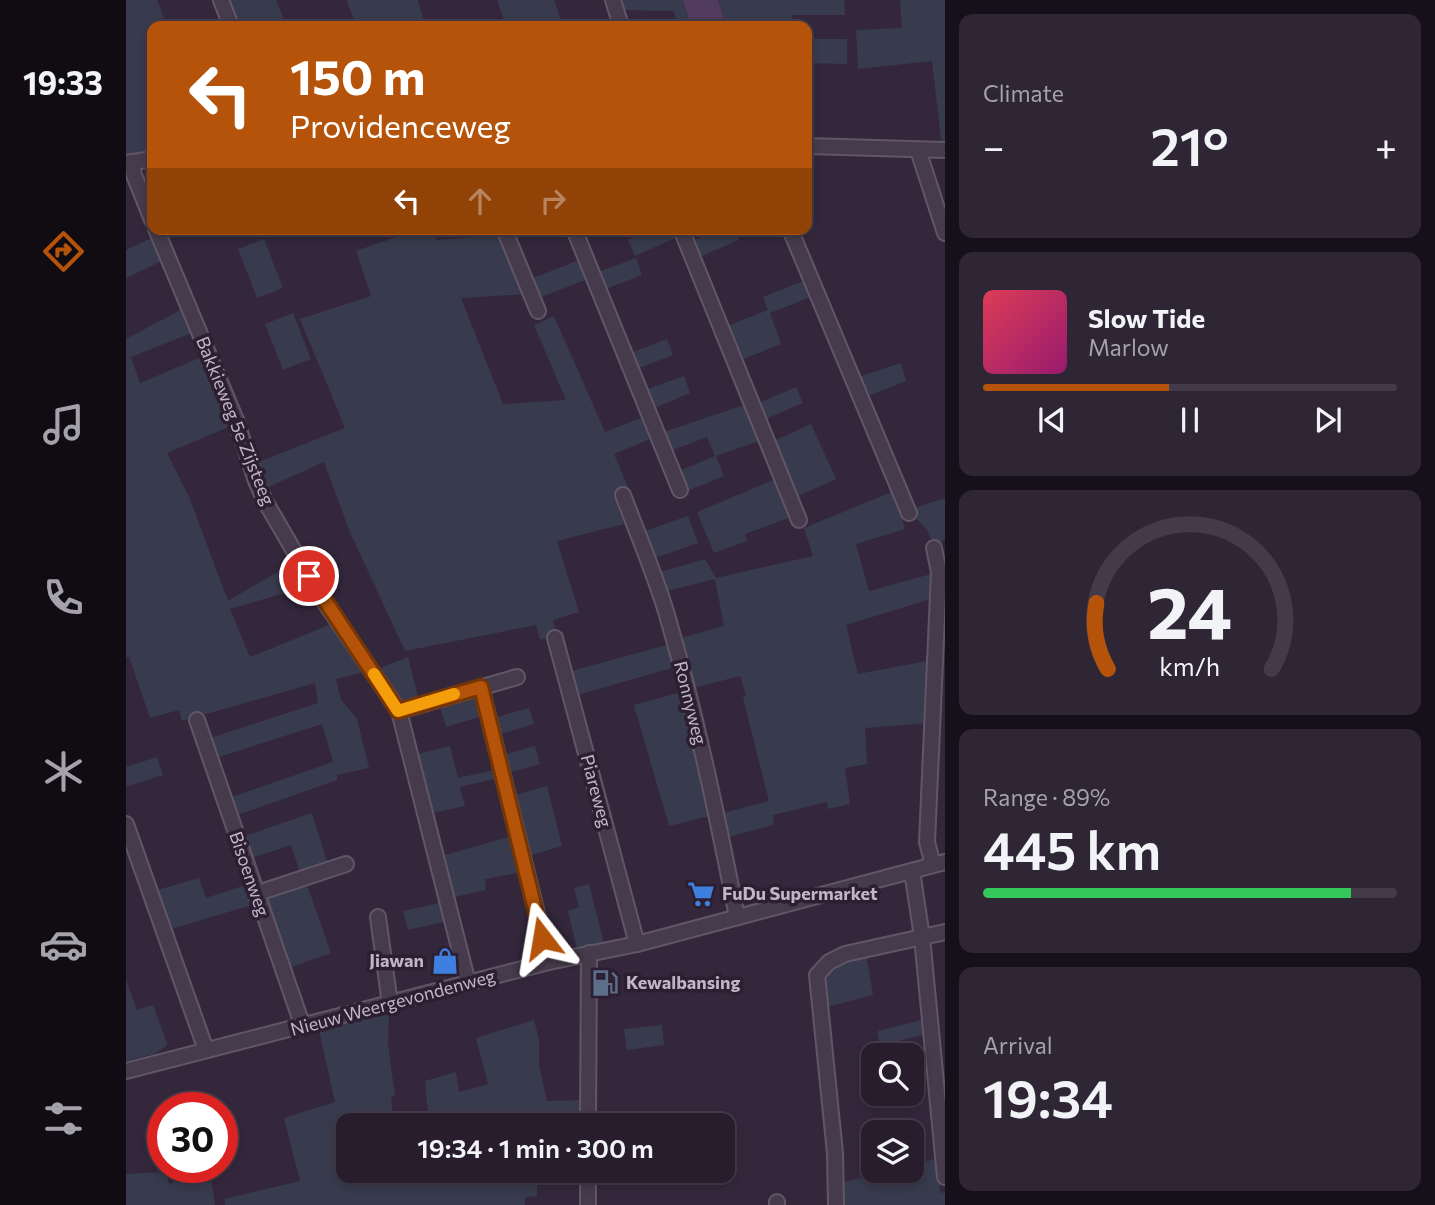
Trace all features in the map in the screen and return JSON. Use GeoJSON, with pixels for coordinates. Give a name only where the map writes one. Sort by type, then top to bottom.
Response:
{"type":"FeatureCollection","features":[{"type":"Feature","properties":{"kind":"street"},"geometry":{"type":"LineString","coordinates":[[221,0],[229,21]]}},
{"type":"Feature","properties":{"kind":"street"},"geometry":{"type":"LineString","coordinates":[[613,0],[619,21]]}},
{"type":"Feature","properties":{"kind":"street"},"geometry":{"type":"LineString","coordinates":[[812,146],[945,150]]}},
{"type":"Feature","properties":{"kind":"street"},"geometry":{"type":"LineString","coordinates":[[918,150],[945,233]]}},
{"type":"Feature","properties":{"kind":"street"},"geometry":{"type":"LineString","coordinates":[[147,160],[129,162],[147,207]]}},
{"type":"Feature","properties":{"kind":"street","name":"Bakkieweg 5e Zijsteeg"},"geometry":{"type":"LineString","coordinates":[[159,235],[236,420],[265,502],[319,594],[398,711],[468,983]]}},
{"type":"Feature","properties":{"kind":"street"},"geometry":{"type":"LineString","coordinates":[[506,235],[538,311]]}},
{"type":"Feature","properties":{"kind":"street"},"geometry":{"type":"LineString","coordinates":[[576,235],[680,490]]}},
{"type":"Feature","properties":{"kind":"street"},"geometry":{"type":"LineString","coordinates":[[683,235],[799,520]]}},
{"type":"Feature","properties":{"kind":"street"},"geometry":{"type":"LineString","coordinates":[[793,235],[909,513]]}},
{"type":"Feature","properties":{"kind":"street","name":"Ronnyweg"},"geometry":{"type":"LineString","coordinates":[[623,495],[666,614],[691,704],[711,786],[737,917]]}},
{"type":"Feature","properties":{"kind":"street"},"geometry":{"type":"LineString","coordinates":[[934,548],[939,572],[927,842],[939,864]]}},
{"type":"Feature","properties":{"kind":"street","name":"Piareweg"},"geometry":{"type":"LineString","coordinates":[[555,638],[637,944]]}},
{"type":"Feature","properties":{"kind":"street"},"geometry":{"type":"LineString","coordinates":[[398,711],[517,677]]}},
{"type":"Feature","properties":{"kind":"street"},"geometry":{"type":"LineString","coordinates":[[481,687],[549,962]]}},
{"type":"Feature","properties":{"kind":"street","name":"Bisoenweg"},"geometry":{"type":"LineString","coordinates":[[197,720],[303,1027]]}},
{"type":"Feature","properties":{"kind":"street"},"geometry":{"type":"LineString","coordinates":[[126,824],[206,1050]]}},
{"type":"Feature","properties":{"kind":"street"},"geometry":{"type":"LineString","coordinates":[[255,894],[346,864]]}},
{"type":"Feature","properties":{"kind":"street","name":"Nieuw Weergevondenweg"},"geometry":{"type":"LineString","coordinates":[[126,1071],[549,962],[637,944],[939,864]]}},
{"type":"Feature","properties":{"kind":"street"},"geometry":{"type":"LineString","coordinates":[[912,871],[922,937],[944,1177]]}},
{"type":"Feature","properties":{"kind":"street"},"geometry":{"type":"LineString","coordinates":[[378,917],[390,1004]]}},
{"type":"Feature","properties":{"kind":"street"},"geometry":{"type":"LineString","coordinates":[[836,1205],[834,1142],[817,975],[829,962],[845,954],[945,932]]}},
{"type":"Feature","properties":{"kind":"street"},"geometry":{"type":"LineString","coordinates":[[588,1113],[589,953]]}},
{"type":"Feature","properties":{"kind":"street"},"geometry":{"type":"LineString","coordinates":[[588,1183],[588,1205]]}},
{"type":"Feature","properties":{"kind":"shaded area"},"geometry":{"type":"Polygon","coordinates":[[[126,0],[157,0],[165,21],[147,21],[147,156],[126,159],[126,0]]]}},
{"type":"Feature","properties":{"kind":"shaded area"},"geometry":{"type":"Polygon","coordinates":[[[226,0],[276,0],[285,21],[234,21],[226,0]]]}},
{"type":"Feature","properties":{"kind":"shaded area"},"geometry":{"type":"Polygon","coordinates":[[[346,0],[418,0],[424,21],[355,21],[346,0]]]}},
{"type":"Feature","properties":{"kind":"shaded area"},"geometry":{"type":"Polygon","coordinates":[[[497,0],[554,0],[561,21],[504,21],[497,0]]]}},
{"type":"Feature","properties":{"kind":"shaded area"},"geometry":{"type":"Polygon","coordinates":[[[616,0],[683,0],[689,21],[677,21],[674,11],[619,10],[616,0]]]}},
{"type":"Feature","properties":{"kind":"shaded area"},"geometry":{"type":"Polygon","coordinates":[[[683,0],[718,0],[724,21],[689,21],[683,0]]]}},
{"type":"Feature","properties":{"kind":"shaded area"},"geometry":{"type":"Polygon","coordinates":[[[718,0],[844,0],[845,15],[792,15],[792,21],[724,21],[718,0]]]}},
{"type":"Feature","properties":{"kind":"shaded area"},"geometry":{"type":"Polygon","coordinates":[[[900,0],[945,0],[945,148],[942,148],[932,61],[858,69],[856,30],[902,28],[900,0]]]}},
{"type":"Feature","properties":{"kind":"shaded area"},"geometry":{"type":"Polygon","coordinates":[[[812,39],[847,39],[847,64],[812,63],[812,39]]]}},
{"type":"Feature","properties":{"kind":"shaded area"},"geometry":{"type":"Polygon","coordinates":[[[402,235],[435,235],[437,240],[504,235],[527,294],[461,298],[503,404],[566,400],[534,325],[554,316],[605,432],[646,416],[655,437],[614,454],[629,489],[613,495],[624,524],[557,541],[579,612],[553,620],[557,635],[540,640],[536,625],[405,651],[350,532],[324,462],[264,489],[256,463],[345,428],[300,319],[371,296],[356,251],[402,235]]]}},
{"type":"Feature","properties":{"kind":"shaded area"},"geometry":{"type":"Polygon","coordinates":[[[639,235],[680,236],[635,256],[628,240],[639,235]]]}},
{"type":"Feature","properties":{"kind":"shaded area"},"geometry":{"type":"Polygon","coordinates":[[[706,235],[737,235],[739,240],[697,258],[690,242],[706,235]]]}},
{"type":"Feature","properties":{"kind":"shaded area"},"geometry":{"type":"Polygon","coordinates":[[[154,237],[164,260],[126,278],[126,250],[154,237]]]}},
{"type":"Feature","properties":{"kind":"shaded area"},"geometry":{"type":"Polygon","coordinates":[[[264,239],[283,288],[257,298],[238,249],[264,239]]]}},
{"type":"Feature","properties":{"kind":"shaded area"},"geometry":{"type":"Polygon","coordinates":[[[636,258],[642,275],[603,290],[596,273],[636,258]]]}},
{"type":"Feature","properties":{"kind":"shaded area"},"geometry":{"type":"Polygon","coordinates":[[[582,259],[590,278],[536,299],[528,280],[582,259]]]}},
{"type":"Feature","properties":{"kind":"shaded area"},"geometry":{"type":"Polygon","coordinates":[[[806,280],[813,296],[770,313],[781,344],[738,361],[725,327],[768,310],[763,297],[806,280]]]}},
{"type":"Feature","properties":{"kind":"shaded area"},"geometry":{"type":"Polygon","coordinates":[[[184,308],[194,332],[131,357],[140,383],[204,356],[233,425],[167,453],[190,499],[228,601],[296,561],[309,586],[230,609],[250,657],[334,623],[368,671],[336,679],[341,700],[357,719],[369,768],[337,775],[337,780],[232,817],[226,799],[333,762],[322,724],[213,759],[207,739],[318,703],[315,683],[182,721],[179,710],[150,718],[129,657],[126,657],[126,339],[184,308]]]}},
{"type":"Feature","properties":{"kind":"shaded area"},"geometry":{"type":"Polygon","coordinates":[[[293,313],[311,359],[283,370],[265,324],[293,313]]]}},
{"type":"Feature","properties":{"kind":"shaded area"},"geometry":{"type":"Polygon","coordinates":[[[667,339],[673,355],[634,370],[628,354],[667,339]]]}},
{"type":"Feature","properties":{"kind":"shaded area"},"geometry":{"type":"Polygon","coordinates":[[[901,363],[906,381],[863,398],[855,378],[901,363]]]}},
{"type":"Feature","properties":{"kind":"shaded area"},"geometry":{"type":"Polygon","coordinates":[[[684,376],[690,393],[650,410],[642,391],[684,376]]]}},
{"type":"Feature","properties":{"kind":"shaded area"},"geometry":{"type":"Polygon","coordinates":[[[796,387],[803,403],[761,421],[754,405],[796,387]]]}},
{"type":"Feature","properties":{"kind":"shaded area"},"geometry":{"type":"Polygon","coordinates":[[[747,404],[762,440],[716,456],[724,476],[685,492],[677,472],[715,456],[707,437],[668,452],[661,433],[747,404]]]}},
{"type":"Feature","properties":{"kind":"shaded area"},"geometry":{"type":"Polygon","coordinates":[[[811,424],[836,479],[794,498],[769,443],[811,424]]]}},
{"type":"Feature","properties":{"kind":"shaded area"},"geometry":{"type":"Polygon","coordinates":[[[776,479],[791,517],[745,534],[747,541],[714,553],[697,512],[776,479]]]}},
{"type":"Feature","properties":{"kind":"shaded area"},"geometry":{"type":"Polygon","coordinates":[[[894,491],[905,529],[856,544],[869,591],[935,573],[934,598],[846,625],[858,674],[932,660],[928,723],[865,728],[867,764],[845,768],[850,804],[828,809],[827,802],[773,815],[774,825],[724,838],[720,814],[769,801],[744,702],[743,697],[746,695],[740,676],[690,689],[677,639],[724,626],[715,579],[663,592],[657,573],[705,559],[716,578],[813,556],[804,528],[894,491]]]}},
{"type":"Feature","properties":{"kind":"shaded area"},"geometry":{"type":"Polygon","coordinates":[[[945,498],[945,539],[935,547],[927,530],[911,509],[945,498]]]}},
{"type":"Feature","properties":{"kind":"shaded area"},"geometry":{"type":"Polygon","coordinates":[[[688,516],[698,543],[652,559],[642,532],[688,516]]]}},
{"type":"Feature","properties":{"kind":"shaded area"},"geometry":{"type":"Polygon","coordinates":[[[670,644],[675,667],[574,696],[568,672],[670,644]]]}},
{"type":"Feature","properties":{"kind":"shaded area"},"geometry":{"type":"Polygon","coordinates":[[[408,657],[419,701],[402,706],[376,670],[408,657]]]}},
{"type":"Feature","properties":{"kind":"shaded area"},"geometry":{"type":"Polygon","coordinates":[[[685,691],[713,815],[669,826],[634,705],[685,691]]]}},
{"type":"Feature","properties":{"kind":"shaded area"},"geometry":{"type":"Polygon","coordinates":[[[477,694],[486,715],[446,727],[439,703],[477,694]]]}},
{"type":"Feature","properties":{"kind":"shaded area"},"geometry":{"type":"Polygon","coordinates":[[[529,708],[534,724],[497,735],[493,718],[529,708]]]}},
{"type":"Feature","properties":{"kind":"shaded area"},"geometry":{"type":"Polygon","coordinates":[[[450,746],[458,778],[499,769],[502,777],[460,787],[465,806],[428,814],[414,755],[450,746]]]}},
{"type":"Feature","properties":{"kind":"shaded area"},"geometry":{"type":"Polygon","coordinates":[[[535,746],[540,764],[508,773],[503,755],[535,746]]]}},
{"type":"Feature","properties":{"kind":"shaded area"},"geometry":{"type":"Polygon","coordinates":[[[157,757],[163,775],[126,787],[126,767],[157,757]]]}},
{"type":"Feature","properties":{"kind":"shaded area"},"geometry":{"type":"Polygon","coordinates":[[[547,786],[562,846],[525,857],[512,796],[547,786]]]}},
{"type":"Feature","properties":{"kind":"shaded area"},"geometry":{"type":"Polygon","coordinates":[[[312,813],[328,865],[301,876],[291,845],[246,860],[239,838],[312,813]]]}},
{"type":"Feature","properties":{"kind":"shaded area"},"geometry":{"type":"Polygon","coordinates":[[[513,836],[523,872],[485,879],[486,890],[449,898],[438,857],[513,836]]]}},
{"type":"Feature","properties":{"kind":"shaded area"},"geometry":{"type":"Polygon","coordinates":[[[199,878],[206,898],[249,884],[255,904],[168,930],[154,891],[199,878]]]}},
{"type":"Feature","properties":{"kind":"shaded area"},"geometry":{"type":"Polygon","coordinates":[[[305,879],[331,953],[284,970],[264,893],[305,879]]]}},
{"type":"Feature","properties":{"kind":"shaded area"},"geometry":{"type":"Polygon","coordinates":[[[589,884],[604,943],[577,949],[568,911],[579,907],[574,888],[589,884]]]}},
{"type":"Feature","properties":{"kind":"shaded area"},"geometry":{"type":"Polygon","coordinates":[[[443,902],[448,921],[408,930],[403,911],[443,902]]]}},
{"type":"Feature","properties":{"kind":"shaded area"},"geometry":{"type":"Polygon","coordinates":[[[866,953],[873,995],[824,1008],[823,978],[828,969],[866,953]]]}},
{"type":"Feature","properties":{"kind":"shaded area"},"geometry":{"type":"Polygon","coordinates":[[[126,980],[137,1010],[153,1005],[167,1043],[154,1054],[126,1061],[126,980]]]}},
{"type":"Feature","properties":{"kind":"shaded area"},"geometry":{"type":"Polygon","coordinates":[[[389,1013],[388,1044],[395,1096],[391,1097],[393,1113],[336,1113],[336,1183],[537,1183],[537,1196],[525,1197],[525,1205],[225,1205],[224,1199],[300,1181],[284,1118],[335,1102],[319,1030],[389,1013]]]}},
{"type":"Feature","properties":{"kind":"shaded area"},"geometry":{"type":"Polygon","coordinates":[[[925,1019],[926,1034],[891,1043],[879,1043],[878,1031],[925,1019]]]}},
{"type":"Feature","properties":{"kind":"shaded area"},"geometry":{"type":"Polygon","coordinates":[[[534,1020],[539,1039],[539,1066],[547,1101],[583,1100],[583,1113],[428,1112],[425,1081],[456,1072],[459,1092],[488,1084],[476,1038],[534,1020]]]}},
{"type":"Feature","properties":{"kind":"shaded area"},"geometry":{"type":"Polygon","coordinates":[[[662,1025],[664,1045],[627,1050],[624,1029],[662,1025]]]}},
{"type":"Feature","properties":{"kind":"shaded area"},"geometry":{"type":"Polygon","coordinates":[[[939,1158],[940,1193],[945,1192],[945,1205],[840,1205],[840,1183],[861,1178],[861,1183],[924,1183],[924,1162],[939,1158]]]}},
{"type":"Feature","properties":{"kind":"shaded area"},"geometry":{"type":"Polygon","coordinates":[[[147,1173],[147,1183],[212,1183],[215,1205],[126,1205],[126,1174],[147,1173]]]}},
{"type":"Feature","properties":{"kind":"slow traffic"},"geometry":{"type":"LineString","coordinates":[[374,674],[398,711],[454,694]]}},
{"type":"Feature","properties":{"kind":"place","name":"FuDu Supermarket"},"geometry":{"type":"Point","coordinates":[701,894]}},
{"type":"Feature","properties":{"kind":"place","name":"Jiawan"},"geometry":{"type":"Point","coordinates":[445,961]}},
{"type":"Feature","properties":{"kind":"place","name":"Kewalbansing"},"geometry":{"type":"Point","coordinates":[605,983]}},
{"type":"Feature","properties":{"kind":"route"},"geometry":{"type":"LineString","coordinates":[[309,576],[398,711],[481,687],[542,938]]}}]}
